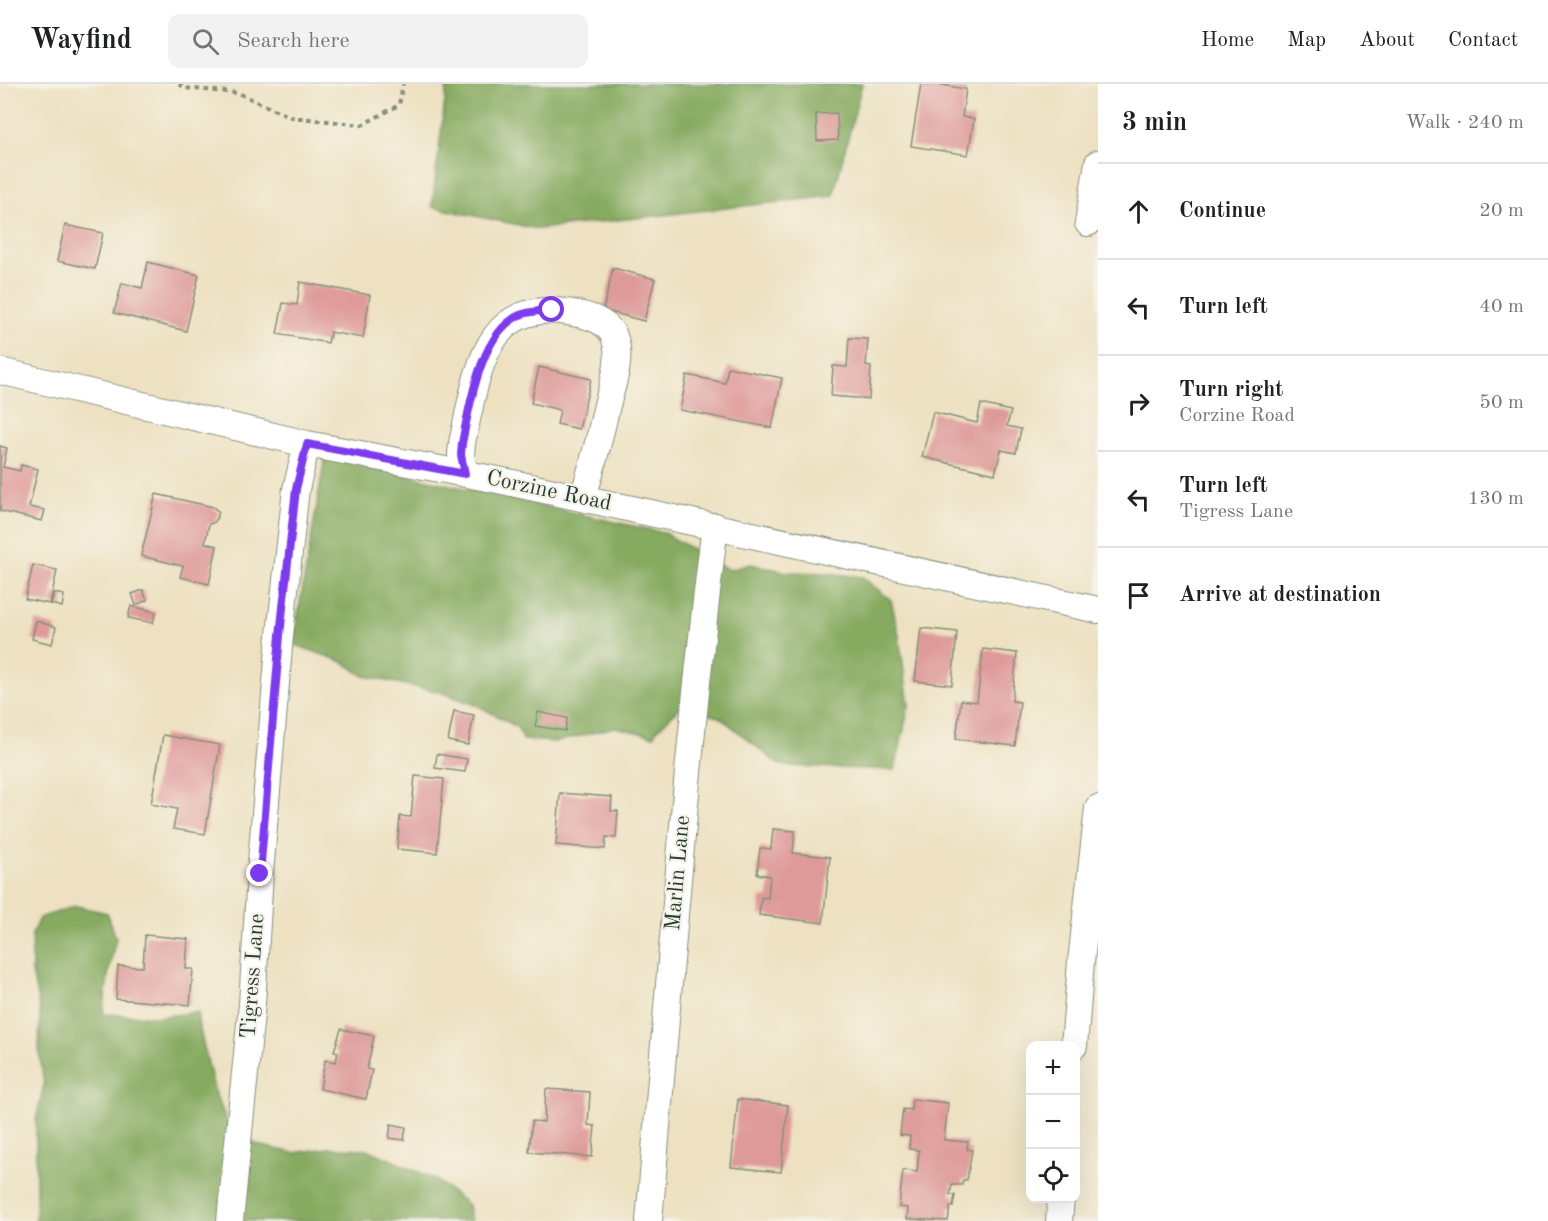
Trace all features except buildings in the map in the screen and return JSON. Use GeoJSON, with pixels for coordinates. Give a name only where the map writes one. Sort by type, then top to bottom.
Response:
{"type":"FeatureCollection","features":[{"type":"Feature","properties":{"kind":"street"},"geometry":{"type":"LineString","coordinates":[[1088,223],[1098,163]]}},
{"type":"Feature","properties":{"kind":"street"},"geometry":{"type":"LineString","coordinates":[[465,474],[461,455],[462,443],[483,358],[497,333],[508,322],[532,311],[552,310],[581,314],[605,325],[616,343],[613,383],[583,498]]}},
{"type":"Feature","properties":{"kind":"street","name":"Corzine Road"},"geometry":{"type":"LineString","coordinates":[[0,371],[307,444],[583,498],[1098,610]]}},
{"type":"Feature","properties":{"kind":"street","name":"Tigress Lane"},"geometry":{"type":"LineString","coordinates":[[230,1221],[252,1004],[260,874],[280,635],[296,489],[307,444]]}},
{"type":"Feature","properties":{"kind":"street","name":"Marlin Lane"},"geometry":{"type":"LineString","coordinates":[[650,1221],[680,846],[715,526]]}},
{"type":"Feature","properties":{"kind":"street"},"geometry":{"type":"LineString","coordinates":[[1074,1041],[1098,808]]}},
{"type":"Feature","properties":{"kind":"street"},"geometry":{"type":"LineString","coordinates":[[1059,1221],[1061,1203]]}},
{"type":"Feature","properties":{"kind":"path"},"geometry":{"type":"LineString","coordinates":[[179,84],[184,88],[238,93],[291,117],[362,125],[399,105],[403,84]]}},
{"type":"Feature","properties":{"kind":"green space"},"geometry":{"type":"Polygon","coordinates":[[[447,84],[862,84],[833,196],[538,229],[432,207],[447,84]]]}},
{"type":"Feature","properties":{"kind":"green space"},"geometry":{"type":"Polygon","coordinates":[[[325,457],[664,533],[729,570],[751,564],[787,572],[862,577],[891,600],[899,636],[909,705],[895,770],[778,764],[721,718],[682,705],[655,732],[654,736],[615,727],[556,742],[524,740],[517,727],[479,706],[440,692],[364,676],[343,662],[293,644],[325,457]]]}},
{"type":"Feature","properties":{"kind":"green space"},"geometry":{"type":"Polygon","coordinates":[[[76,906],[107,913],[116,938],[103,1014],[158,1017],[198,1012],[198,1022],[215,1093],[229,1126],[258,1145],[294,1153],[329,1148],[367,1149],[436,1180],[468,1205],[471,1221],[36,1221],[36,1120],[44,1084],[39,1049],[40,1012],[32,972],[32,934],[39,918],[76,906]]]}},
{"type":"Feature","properties":{"kind":"route"},"geometry":{"type":"LineString","coordinates":[[260,874],[280,635],[296,489],[307,444],[465,474],[461,455],[462,443],[483,358],[490,344],[508,322],[520,315],[532,311],[552,310]]}}]}
